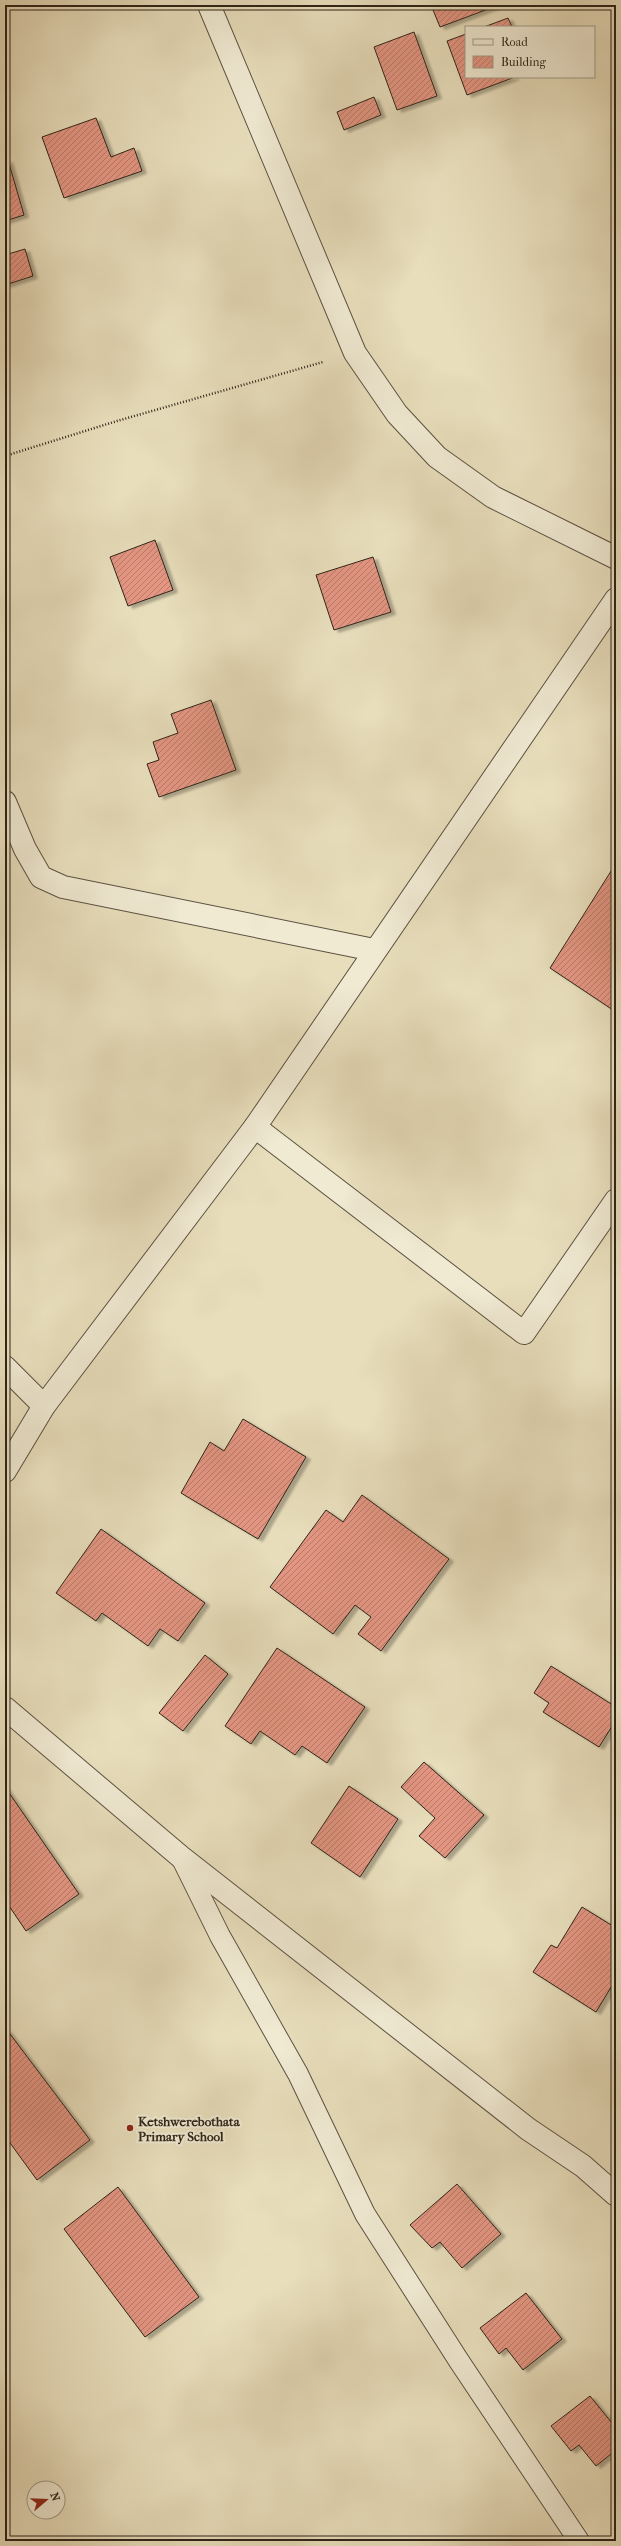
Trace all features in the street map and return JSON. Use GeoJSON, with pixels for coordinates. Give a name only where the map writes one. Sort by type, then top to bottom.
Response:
{"type":"FeatureCollection","features":[{"type":"Feature","properties":{"kind":"street"},"geometry":{"type":"LineString","coordinates":[[209,5],[355,353],[397,414],[437,457],[493,497],[616,558]]}},
{"type":"Feature","properties":{"kind":"street"},"geometry":{"type":"LineString","coordinates":[[5,1471],[44,1406],[255,1127],[374,950],[616,599]]}},
{"type":"Feature","properties":{"kind":"street"},"geometry":{"type":"LineString","coordinates":[[5,802],[25,848],[41,877],[63,887],[374,950]]}},
{"type":"Feature","properties":{"kind":"street"},"geometry":{"type":"LineString","coordinates":[[255,1127],[524,1333],[616,1200]]}},
{"type":"Feature","properties":{"kind":"street"},"geometry":{"type":"LineString","coordinates":[[5,1367],[44,1406]]}},
{"type":"Feature","properties":{"kind":"street"},"geometry":{"type":"LineString","coordinates":[[5,1708],[181,1857],[528,2129],[583,2166],[616,2195]]}},
{"type":"Feature","properties":{"kind":"lane"},"geometry":{"type":"LineString","coordinates":[[181,1857],[220,1936],[298,2074],[365,2214],[459,2361],[579,2541]]}},
{"type":"Feature","properties":{"kind":"path"},"geometry":{"type":"LineString","coordinates":[[5,456],[117,421],[355,353]]}},
{"type":"Feature","properties":{"kind":"building"},"geometry":{"type":"Polygon","coordinates":[[[431,5],[499,5],[440,27],[431,5]]]}},
{"type":"Feature","properties":{"kind":"building"},"geometry":{"type":"Polygon","coordinates":[[[508,18],[512,26],[487,26],[508,18]]]}},
{"type":"Feature","properties":{"kind":"building"},"geometry":{"type":"Polygon","coordinates":[[[414,32],[437,96],[397,110],[374,47],[414,32]]]}},
{"type":"Feature","properties":{"kind":"building"},"geometry":{"type":"Polygon","coordinates":[[[465,34],[465,78],[512,78],[467,95],[447,41],[465,34]]]}},
{"type":"Feature","properties":{"kind":"building"},"geometry":{"type":"Polygon","coordinates":[[[374,97],[381,115],[344,130],[337,112],[374,97]]]}},
{"type":"Feature","properties":{"kind":"building"},"geometry":{"type":"Polygon","coordinates":[[[96,118],[111,157],[134,148],[142,171],[64,198],[42,137],[96,118]]]}},
{"type":"Feature","properties":{"kind":"building"},"geometry":{"type":"Polygon","coordinates":[[[8,160],[24,215],[5,221],[5,161],[8,160]]]}},
{"type":"Feature","properties":{"kind":"building"},"geometry":{"type":"Polygon","coordinates":[[[25,249],[33,276],[5,285],[5,255],[25,249]]]}},
{"type":"Feature","properties":{"kind":"building"},"geometry":{"type":"Polygon","coordinates":[[[155,540],[173,590],[128,606],[110,557],[155,540]]]}},
{"type":"Feature","properties":{"kind":"building"},"geometry":{"type":"Polygon","coordinates":[[[373,557],[391,612],[334,630],[316,575],[373,557]]]}},
{"type":"Feature","properties":{"kind":"building"},"geometry":{"type":"Polygon","coordinates":[[[211,700],[236,770],[159,797],[147,764],[159,760],[153,742],[178,733],[171,714],[211,700]]]}},
{"type":"Feature","properties":{"kind":"building"},"geometry":{"type":"Polygon","coordinates":[[[613,868],[616,870],[616,1012],[550,968],[613,868]]]}},
{"type":"Feature","properties":{"kind":"building"},"geometry":{"type":"Polygon","coordinates":[[[243,1419],[306,1457],[258,1539],[181,1493],[210,1442],[224,1451],[243,1419]]]}},
{"type":"Feature","properties":{"kind":"building"},"geometry":{"type":"Polygon","coordinates":[[[362,1495],[449,1559],[381,1651],[358,1634],[371,1617],[355,1605],[333,1634],[270,1587],[326,1510],[343,1522],[362,1495]]]}},
{"type":"Feature","properties":{"kind":"building"},"geometry":{"type":"Polygon","coordinates":[[[101,1529],[205,1603],[178,1641],[160,1629],[148,1646],[102,1613],[96,1621],[56,1593],[101,1529]]]}},
{"type":"Feature","properties":{"kind":"building"},"geometry":{"type":"Polygon","coordinates":[[[277,1648],[365,1707],[327,1763],[302,1746],[295,1755],[260,1731],[251,1744],[225,1726],[277,1648]]]}},
{"type":"Feature","properties":{"kind":"building"},"geometry":{"type":"Polygon","coordinates":[[[205,1655],[228,1674],[183,1731],[159,1713],[205,1655]]]}},
{"type":"Feature","properties":{"kind":"building"},"geometry":{"type":"Polygon","coordinates":[[[551,1666],[616,1707],[616,1720],[599,1747],[543,1712],[549,1703],[534,1693],[551,1666]]]}},
{"type":"Feature","properties":{"kind":"building"},"geometry":{"type":"Polygon","coordinates":[[[424,1762],[484,1815],[445,1858],[419,1836],[435,1818],[401,1787],[424,1762]]]}},
{"type":"Feature","properties":{"kind":"building"},"geometry":{"type":"Polygon","coordinates":[[[349,1786],[398,1819],[360,1877],[311,1843],[349,1786]]]}},
{"type":"Feature","properties":{"kind":"building"},"geometry":{"type":"Polygon","coordinates":[[[5,1787],[79,1894],[26,1931],[5,1900],[5,1787]]]}},
{"type":"Feature","properties":{"kind":"building"},"geometry":{"type":"Polygon","coordinates":[[[582,1907],[616,1928],[616,1979],[596,2012],[533,1972],[551,1945],[557,1948],[582,1907]]]}},
{"type":"Feature","properties":{"kind":"building"},"geometry":{"type":"Polygon","coordinates":[[[7,2030],[90,2140],[37,2180],[5,2136],[5,2031],[7,2030]]]}},
{"type":"Feature","properties":{"kind":"building"},"geometry":{"type":"Polygon","coordinates":[[[457,2184],[501,2234],[462,2268],[440,2242],[432,2248],[410,2225],[457,2184]]]}},
{"type":"Feature","properties":{"kind":"building"},"geometry":{"type":"Polygon","coordinates":[[[118,2187],[199,2297],[145,2337],[64,2229],[118,2187]]]}},
{"type":"Feature","properties":{"kind":"building"},"geometry":{"type":"Polygon","coordinates":[[[526,2293],[562,2339],[523,2370],[506,2348],[499,2354],[480,2328],[526,2293]]]}},
{"type":"Feature","properties":{"kind":"building"},"geometry":{"type":"Polygon","coordinates":[[[590,2396],[616,2428],[616,2450],[596,2466],[579,2445],[571,2451],[551,2426],[590,2396]]]}},
{"type":"Feature","properties":{"kind":"place","name":"Ketshwerebothata Primary School"},"geometry":{"type":"Point","coordinates":[130,2128]}}]}
